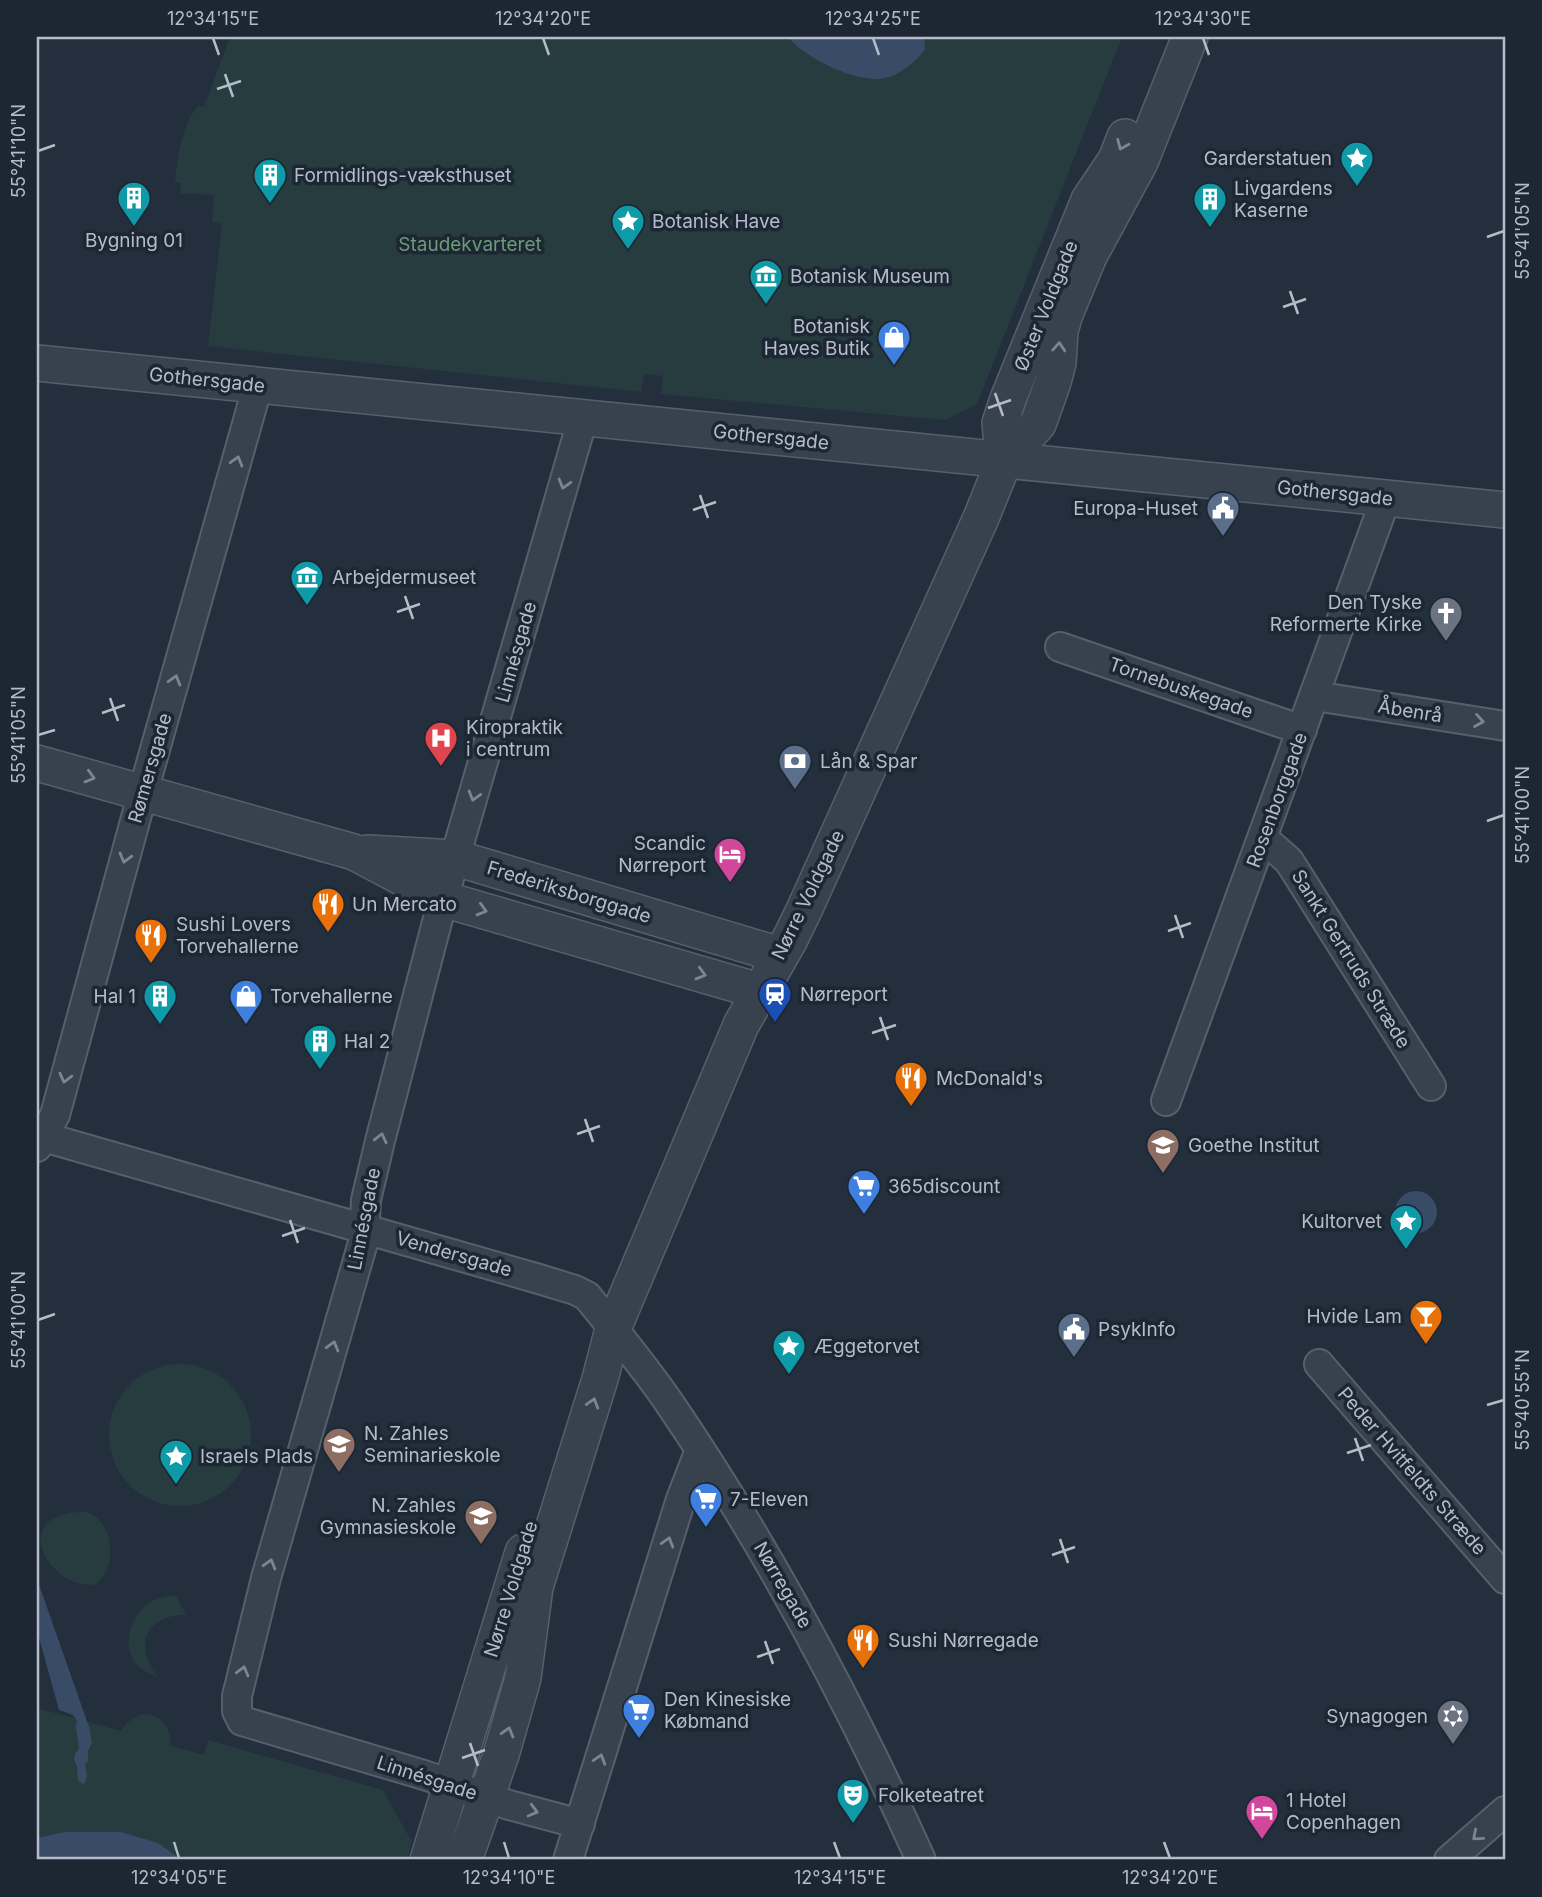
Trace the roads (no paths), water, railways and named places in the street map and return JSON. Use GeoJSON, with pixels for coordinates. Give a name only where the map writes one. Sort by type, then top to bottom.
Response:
{"type":"FeatureCollection","features":[{"type":"Feature","properties":{"kind":"street","name":"Øster Voldgade"},"geometry":{"type":"LineString","coordinates":[[1004,461],[1000,423],[1008,399],[1088,201],[1116,160],[1167,37]]}},
{"type":"Feature","properties":{"kind":"street","name":"Øster Voldgade"},"geometry":{"type":"LineString","coordinates":[[1004,461],[1038,424],[1058,363],[1060,331],[1065,314],[1089,256],[1140,162],[1190,37]]}},
{"type":"Feature","properties":{"kind":"street","name":"Gothersgade"},"geometry":{"type":"LineString","coordinates":[[37,363],[1505,510]]}},
{"type":"Feature","properties":{"kind":"street","name":"Rømersgade"},"geometry":{"type":"LineString","coordinates":[[39,1140],[55,1115],[258,385]]}},
{"type":"Feature","properties":{"kind":"street","name":"Linnésgade"},"geometry":{"type":"LineString","coordinates":[[580,1824],[242,1721],[237,1711],[237,1696],[263,1591],[358,1257],[365,1229],[366,1200],[380,1141],[443,899],[583,418]]}},
{"type":"Feature","properties":{"kind":"street","name":"Nørre Voldgade"},"geometry":{"type":"LineString","coordinates":[[464,1860],[523,1678],[535,1587],[613,1329],[730,1050],[759,991],[806,908],[1004,461]]}},
{"type":"Feature","properties":{"kind":"street","name":"Rosenborggade"},"geometry":{"type":"LineString","coordinates":[[1166,1101],[1386,498]]}},
{"type":"Feature","properties":{"kind":"street","name":"Tornebuskegade"},"geometry":{"type":"LineString","coordinates":[[1060,646],[1302,730]]}},
{"type":"Feature","properties":{"kind":"street","name":"Åbenrå"},"geometry":{"type":"LineString","coordinates":[[1315,696],[1505,726]]}},
{"type":"Feature","properties":{"kind":"street","name":"Frederiksborggade"},"geometry":{"type":"LineString","coordinates":[[37,762],[354,852],[456,859],[780,954]]}},
{"type":"Feature","properties":{"kind":"street","name":"Sankt Gertruds Stræde"},"geometry":{"type":"LineString","coordinates":[[1263,838],[1289,861],[1431,1086]]}},
{"type":"Feature","properties":{"kind":"street","name":"Frederiksborggade"},"geometry":{"type":"LineString","coordinates":[[354,852],[443,899],[759,991]]}},
{"type":"Feature","properties":{"kind":"street","name":"Vendersgade"},"geometry":{"type":"LineString","coordinates":[[39,1140],[365,1229],[581,1292],[613,1329]]}},
{"type":"Feature","properties":{"kind":"street","name":"Nørre Voldgade"},"geometry":{"type":"LineString","coordinates":[[428,1860],[582,1359],[613,1329]]}},
{"type":"Feature","properties":{"kind":"street","name":"Nørregade"},"geometry":{"type":"LineString","coordinates":[[613,1329],[668,1401],[789,1594],[846,1702],[921,1860]]}},
{"type":"Feature","properties":{"kind":"street","name":"Peder Hvitfeldts Stræde"},"geometry":{"type":"LineString","coordinates":[[1319,1364],[1505,1579]]}},
{"type":"Feature","properties":{"kind":"street"},"geometry":{"type":"LineString","coordinates":[[568,1860],[681,1499],[700,1450]]}},
{"type":"Feature","properties":{"kind":"street"},"geometry":{"type":"LineString","coordinates":[[1449,1860],[1505,1811]]}},
{"type":"Feature","properties":{"kind":"water"},"geometry":{"type":"Polygon","coordinates":[[[788,37],[924,37],[925,50],[897,74],[873,79],[832,68],[806,53],[788,37]]]}},
{"type":"Feature","properties":{"kind":"water"},"geometry":{"type":"Polygon","coordinates":[[[1416,1191],[1431,1197],[1437,1212],[1431,1227],[1416,1233],[1401,1227],[1395,1212],[1401,1197],[1416,1191]]]}},
{"type":"Feature","properties":{"kind":"water"},"geometry":{"type":"Polygon","coordinates":[[[37,1579],[89,1727],[92,1743],[85,1764],[87,1776],[84,1785],[78,1780],[74,1761],[79,1749],[77,1721],[73,1715],[59,1710],[37,1630],[37,1579]]]}},
{"type":"Feature","properties":{"kind":"water"},"geometry":{"type":"Polygon","coordinates":[[[65,1832],[121,1832],[158,1843],[182,1860],[37,1860],[37,1838],[65,1832]]]}},
{"type":"Feature","properties":{"kind":"place","name":"Garderstatuen"},"geometry":{"type":"Point","coordinates":[1357,188]}},
{"type":"Feature","properties":{"kind":"place","name":"Formidlings-væksthuset"},"geometry":{"type":"Point","coordinates":[270,205]}},
{"type":"Feature","properties":{"kind":"place","name":"Bygning 01"},"geometry":{"type":"Point","coordinates":[134,228]}},
{"type":"Feature","properties":{"kind":"place","name":"Livgardens Kaserne"},"geometry":{"type":"Point","coordinates":[1210,229]}},
{"type":"Feature","properties":{"kind":"place","name":"Botanisk Have"},"geometry":{"type":"Point","coordinates":[628,251]}},
{"type":"Feature","properties":{"kind":"place","name":"Botanisk Museum"},"geometry":{"type":"Point","coordinates":[766,306]}},
{"type":"Feature","properties":{"kind":"place","name":"Botanisk Haves Butik"},"geometry":{"type":"Point","coordinates":[894,367]}},
{"type":"Feature","properties":{"kind":"place","name":"Europa-Huset"},"geometry":{"type":"Point","coordinates":[1223,538]}},
{"type":"Feature","properties":{"kind":"place","name":"Arbejdermuseet"},"geometry":{"type":"Point","coordinates":[307,607]}},
{"type":"Feature","properties":{"kind":"place","name":"Den Tyske Reformerte Kirke"},"geometry":{"type":"Point","coordinates":[1446,643]}},
{"type":"Feature","properties":{"kind":"place","name":"Kiropraktik i centrum"},"geometry":{"type":"Point","coordinates":[441,768]}},
{"type":"Feature","properties":{"kind":"place","name":"Lån & Spar"},"geometry":{"type":"Point","coordinates":[795,791]}},
{"type":"Feature","properties":{"kind":"place","name":"Scandic Nørreport"},"geometry":{"type":"Point","coordinates":[730,884]}},
{"type":"Feature","properties":{"kind":"place","name":"Un Mercato"},"geometry":{"type":"Point","coordinates":[328,934]}},
{"type":"Feature","properties":{"kind":"place","name":"Sushi Lovers Torvehallerne"},"geometry":{"type":"Point","coordinates":[151,965]}},
{"type":"Feature","properties":{"kind":"place","name":"Nørreport"},"geometry":{"type":"Point","coordinates":[775,1024]}},
{"type":"Feature","properties":{"kind":"place","name":"Hal 1"},"geometry":{"type":"Point","coordinates":[160,1026]}},
{"type":"Feature","properties":{"kind":"place","name":"Torvehallerne"},"geometry":{"type":"Point","coordinates":[246,1026]}},
{"type":"Feature","properties":{"kind":"place","name":"Hal 2"},"geometry":{"type":"Point","coordinates":[320,1071]}},
{"type":"Feature","properties":{"kind":"place","name":"McDonald's"},"geometry":{"type":"Point","coordinates":[911,1108]}},
{"type":"Feature","properties":{"kind":"place","name":"Goethe Institut"},"geometry":{"type":"Point","coordinates":[1163,1175]}},
{"type":"Feature","properties":{"kind":"place","name":"365discount"},"geometry":{"type":"Point","coordinates":[864,1216]}},
{"type":"Feature","properties":{"kind":"place","name":"Kultorvet"},"geometry":{"type":"Point","coordinates":[1406,1251]}},
{"type":"Feature","properties":{"kind":"place","name":"Hvide Lam"},"geometry":{"type":"Point","coordinates":[1426,1346]}},
{"type":"Feature","properties":{"kind":"place","name":"PsykInfo"},"geometry":{"type":"Point","coordinates":[1074,1359]}},
{"type":"Feature","properties":{"kind":"place","name":"Æggetorvet"},"geometry":{"type":"Point","coordinates":[789,1376]}},
{"type":"Feature","properties":{"kind":"place","name":"N. Zahles Seminarieskole"},"geometry":{"type":"Point","coordinates":[339,1474]}},
{"type":"Feature","properties":{"kind":"place","name":"Israels Plads"},"geometry":{"type":"Point","coordinates":[176,1486]}},
{"type":"Feature","properties":{"kind":"place","name":"7-Eleven"},"geometry":{"type":"Point","coordinates":[706,1529]}},
{"type":"Feature","properties":{"kind":"place","name":"N. Zahles Gymnasieskole"},"geometry":{"type":"Point","coordinates":[481,1546]}},
{"type":"Feature","properties":{"kind":"place","name":"Sushi Nørregade"},"geometry":{"type":"Point","coordinates":[863,1670]}},
{"type":"Feature","properties":{"kind":"place","name":"Den Kinesiske Købmand"},"geometry":{"type":"Point","coordinates":[639,1740]}},
{"type":"Feature","properties":{"kind":"place","name":"Synagogen"},"geometry":{"type":"Point","coordinates":[1453,1746]}},
{"type":"Feature","properties":{"kind":"place","name":"Folketeatret"},"geometry":{"type":"Point","coordinates":[853,1825]}},
{"type":"Feature","properties":{"kind":"place","name":"1 Hotel Copenhagen"},"geometry":{"type":"Point","coordinates":[1262,1841]}},
{"type":"Feature","properties":{"kind":"park label","name":"Staudekvarteret"},"geometry":{"type":"Point","coordinates":[470,244]}}]}
